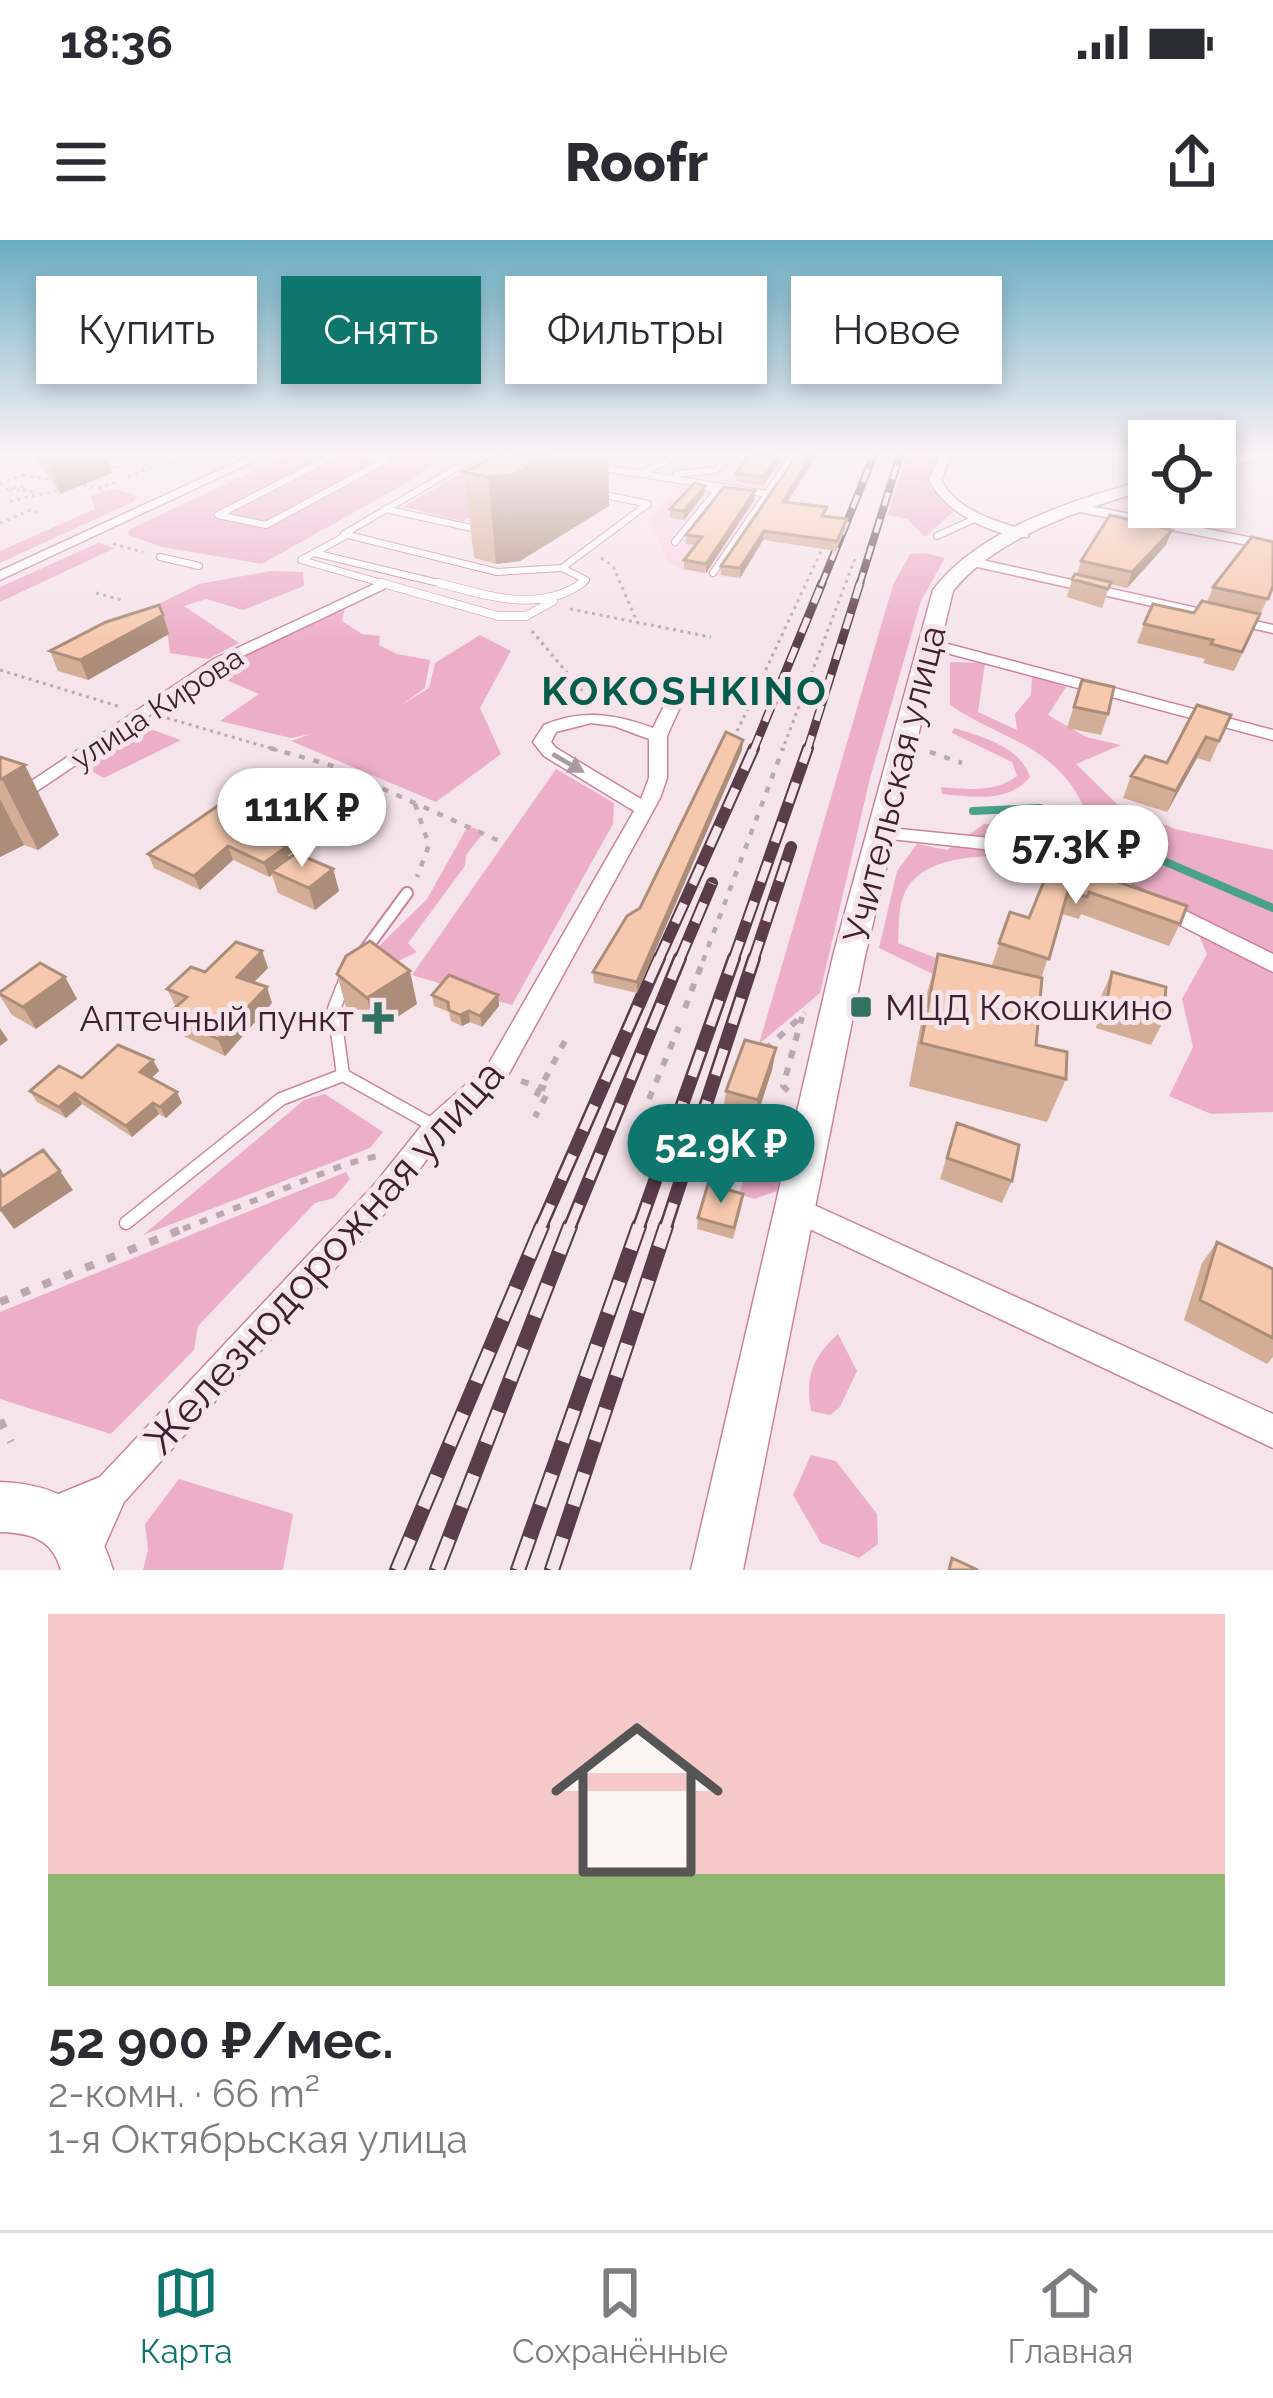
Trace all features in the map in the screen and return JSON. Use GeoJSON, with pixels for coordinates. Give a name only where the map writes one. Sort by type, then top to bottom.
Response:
{"type":"FeatureCollection","features":[{"type":"Feature","properties":{"kind":"street"},"geometry":{"type":"LineString","coordinates":[[0,576],[128,517]]}},
{"type":"Feature","properties":{"kind":"street"},"geometry":{"type":"LineString","coordinates":[[979,517],[1024,534]]}},
{"type":"Feature","properties":{"kind":"street"},"geometry":{"type":"LineString","coordinates":[[969,561],[1060,517]]}},
{"type":"Feature","properties":{"kind":"street"},"geometry":{"type":"LineString","coordinates":[[1125,517],[1273,546]]}},
{"type":"Feature","properties":{"kind":"street"},"geometry":{"type":"LineString","coordinates":[[969,561],[1273,629]]}},
{"type":"Feature","properties":{"kind":"street","name":"Учительская улица"},"geometry":{"type":"LineString","coordinates":[[716,1570],[792,1207],[879,833],[943,590],[969,561]]}},
{"type":"Feature","properties":{"kind":"street","name":"улица Кирова"},"geometry":{"type":"LineString","coordinates":[[0,810],[219,662],[383,584]]}},
{"type":"Feature","properties":{"kind":"street"},"geometry":{"type":"LineString","coordinates":[[928,644],[1273,736]]}},
{"type":"Feature","properties":{"kind":"street","name":"Железнодорожная улица"},"geometry":{"type":"LineString","coordinates":[[0,1507],[32,1507],[73,1545],[112,1490],[384,1194],[436,1127],[497,1072],[645,809],[658,778],[658,736],[677,696]]}},
{"type":"Feature","properties":{"kind":"street"},"geometry":{"type":"LineString","coordinates":[[645,809],[550,752],[542,742],[550,729],[589,716],[614,718],[658,736]]}},
{"type":"Feature","properties":{"kind":"street"},"geometry":{"type":"LineString","coordinates":[[879,833],[1020,847],[1059,856],[1273,964]]}},
{"type":"Feature","properties":{"kind":"street"},"geometry":{"type":"LineString","coordinates":[[792,1207],[1273,1432]]}},
{"type":"Feature","properties":{"kind":"lane"},"geometry":{"type":"LineString","coordinates":[[229,517],[266,524],[279,517]]}},
{"type":"Feature","properties":{"kind":"lane"},"geometry":{"type":"LineString","coordinates":[[346,536],[497,572],[562,568],[586,580],[562,597],[514,618],[301,560],[373,517]]}},
{"type":"Feature","properties":{"kind":"lane"},"geometry":{"type":"LineString","coordinates":[[421,517],[498,534]]}},
{"type":"Feature","properties":{"kind":"lane"},"geometry":{"type":"LineString","coordinates":[[562,568],[630,517]]}},
{"type":"Feature","properties":{"kind":"lane"},"geometry":{"type":"LineString","coordinates":[[675,542],[695,517]]}},
{"type":"Feature","properties":{"kind":"lane"},"geometry":{"type":"LineString","coordinates":[[713,573],[751,517]]}},
{"type":"Feature","properties":{"kind":"lane"},"geometry":{"type":"LineString","coordinates":[[937,536],[979,517]]}},
{"type":"Feature","properties":{"kind":"lane"},"geometry":{"type":"LineString","coordinates":[[314,553],[514,601],[562,597]]}},
{"type":"Feature","properties":{"kind":"lane"},"geometry":{"type":"LineString","coordinates":[[160,557],[199,566]]}},
{"type":"Feature","properties":{"kind":"lane"},"geometry":{"type":"LineString","coordinates":[[343,1075],[333,1000],[407,893]]}},
{"type":"Feature","properties":{"kind":"lane"},"geometry":{"type":"LineString","coordinates":[[343,1075],[436,1127]]}},
{"type":"Feature","properties":{"kind":"lane"},"geometry":{"type":"LineString","coordinates":[[126,1222],[281,1099],[343,1075]]}},
{"type":"Feature","properties":{"kind":"path"},"geometry":{"type":"LineString","coordinates":[[728,751],[828,535]]}},
{"type":"Feature","properties":{"kind":"path"},"geometry":{"type":"LineString","coordinates":[[99,539],[160,557]]}},
{"type":"Feature","properties":{"kind":"path"},"geometry":{"type":"LineString","coordinates":[[594,553],[613,566],[638,624]]}},
{"type":"Feature","properties":{"kind":"path"},"geometry":{"type":"LineString","coordinates":[[685,1008],[856,556]]}},
{"type":"Feature","properties":{"kind":"path"},"geometry":{"type":"LineString","coordinates":[[97,593],[122,600]]}},
{"type":"Feature","properties":{"kind":"path"},"geometry":{"type":"LineString","coordinates":[[569,608],[711,637]]}},
{"type":"Feature","properties":{"kind":"path"},"geometry":{"type":"LineString","coordinates":[[532,630],[598,708]]}},
{"type":"Feature","properties":{"kind":"path"},"geometry":{"type":"LineString","coordinates":[[0,670],[330,764],[506,844]]}},
{"type":"Feature","properties":{"kind":"path"},"geometry":{"type":"LineString","coordinates":[[919,748],[962,763]]}},
{"type":"Feature","properties":{"kind":"path"},"geometry":{"type":"LineString","coordinates":[[407,893],[424,866],[429,845],[415,804]]}},
{"type":"Feature","properties":{"kind":"path"},"geometry":{"type":"LineString","coordinates":[[649,1099],[679,1027]]}},
{"type":"Feature","properties":{"kind":"path"},"geometry":{"type":"LineString","coordinates":[[536,1096],[566,1040]]}},
{"type":"Feature","properties":{"kind":"path"},"geometry":{"type":"LineString","coordinates":[[521,1081],[549,1090],[535,1117]]}},
{"type":"Feature","properties":{"kind":"path"},"geometry":{"type":"LineString","coordinates":[[0,1302],[346,1164],[385,1154]]}},
{"type":"Feature","properties":{"kind":"path"},"geometry":{"type":"LineString","coordinates":[[0,1420],[11,1442]]}},
{"type":"Feature","properties":{"kind":"shaded area"},"geometry":{"type":"Polygon","coordinates":[[[77,517],[100,517],[0,563],[0,551],[77,517]]]}},
{"type":"Feature","properties":{"kind":"shaded area"},"geometry":{"type":"Polygon","coordinates":[[[155,517],[345,517],[262,564],[161,547],[128,535],[130,529],[155,517]]]}},
{"type":"Feature","properties":{"kind":"shaded area"},"geometry":{"type":"Polygon","coordinates":[[[779,517],[740,579],[683,571],[667,562],[650,519],[779,517]]]}},
{"type":"Feature","properties":{"kind":"shaded area"},"geometry":{"type":"Polygon","coordinates":[[[898,517],[947,517],[925,537],[907,519],[898,517]]]}},
{"type":"Feature","properties":{"kind":"shaded area"},"geometry":{"type":"Polygon","coordinates":[[[98,543],[115,548],[0,602],[0,587],[98,543]]]}},
{"type":"Feature","properties":{"kind":"shaded area"},"geometry":{"type":"Polygon","coordinates":[[[910,554],[945,558],[921,601],[870,778],[820,993],[759,1044],[893,585],[910,554]]]}},
{"type":"Feature","properties":{"kind":"shaded area"},"geometry":{"type":"Polygon","coordinates":[[[271,571],[303,572],[304,586],[243,610],[206,599],[184,606],[239,643],[208,659],[170,653],[168,636],[132,617],[199,584],[271,571]]]}},
{"type":"Feature","properties":{"kind":"shaded area"},"geometry":{"type":"Polygon","coordinates":[[[346,603],[342,621],[362,634],[380,636],[379,645],[397,654],[430,660],[425,688],[400,706],[429,688],[435,663],[480,635],[511,651],[480,708],[501,754],[436,802],[291,741],[311,734],[291,738],[220,721],[259,694],[224,679],[205,689],[184,691],[228,661],[346,603]]]}},
{"type":"Feature","properties":{"kind":"shaded area"},"geometry":{"type":"Polygon","coordinates":[[[950,662],[985,663],[978,712],[1017,730],[1015,714],[1031,695],[1032,675],[1066,687],[1048,715],[1086,737],[1121,745],[1076,764],[1118,805],[1175,829],[1273,850],[1273,1112],[1211,1114],[1169,1096],[1193,1047],[1182,999],[1207,954],[1194,924],[1091,877],[1038,861],[994,856],[948,861],[913,880],[901,902],[898,943],[994,981],[939,977],[879,948],[897,871],[917,844],[947,850],[984,824],[1054,828],[1076,821],[1084,807],[1072,786],[1042,756],[950,705],[950,662]]]}},
{"type":"Feature","properties":{"kind":"shaded area"},"geometry":{"type":"Polygon","coordinates":[[[145,727],[181,740],[104,778],[84,767],[83,761],[145,727]]]}},
{"type":"Feature","properties":{"kind":"shaded area"},"geometry":{"type":"Polygon","coordinates":[[[954,728],[1009,750],[1030,777],[1001,795],[942,794],[941,787],[991,787],[1017,776],[1012,762],[952,733],[954,728]]]}},
{"type":"Feature","properties":{"kind":"shaded area"},"geometry":{"type":"Polygon","coordinates":[[[556,769],[614,803],[613,824],[512,1005],[412,975],[556,769]]]}},
{"type":"Feature","properties":{"kind":"shaded area"},"geometry":{"type":"Polygon","coordinates":[[[468,826],[484,832],[408,943],[417,952],[386,967],[370,955],[427,899],[468,826]]]}},
{"type":"Feature","properties":{"kind":"shaded area"},"geometry":{"type":"Polygon","coordinates":[[[325,1094],[383,1132],[370,1148],[143,1235],[304,1100],[325,1094]]]}},
{"type":"Feature","properties":{"kind":"shaded area"},"geometry":{"type":"Polygon","coordinates":[[[762,1124],[794,1134],[777,1191],[754,1199],[739,1194],[762,1124]]]}},
{"type":"Feature","properties":{"kind":"shaded area"},"geometry":{"type":"Polygon","coordinates":[[[346,1172],[350,1179],[334,1198],[315,1203],[198,1326],[194,1350],[111,1434],[0,1399],[0,1312],[346,1172]]]}},
{"type":"Feature","properties":{"kind":"shaded area"},"geometry":{"type":"Polygon","coordinates":[[[838,1334],[857,1371],[840,1407],[830,1415],[811,1411],[813,1368],[838,1334]]]}},
{"type":"Feature","properties":{"kind":"shaded area"},"geometry":{"type":"Polygon","coordinates":[[[811,1455],[836,1461],[877,1514],[878,1544],[859,1558],[821,1543],[793,1495],[811,1455]]]}},
{"type":"Feature","properties":{"kind":"shaded area"},"geometry":{"type":"Polygon","coordinates":[[[179,1479],[293,1514],[283,1570],[143,1570],[148,1550],[145,1524],[179,1479]]]}},
{"type":"Feature","properties":{"kind":"building"},"geometry":{"type":"Polygon","coordinates":[[[700,517],[738,517],[706,564],[684,560],[702,537],[686,535],[700,517]]]}},
{"type":"Feature","properties":{"kind":"building"},"geometry":{"type":"Polygon","coordinates":[[[755,517],[847,519],[837,541],[764,531],[740,568],[721,566],[755,517]]]}},
{"type":"Feature","properties":{"kind":"building"},"geometry":{"type":"Polygon","coordinates":[[[1109,517],[1128,519],[1128,528],[1172,530],[1132,572],[1081,561],[1109,517]]]}},
{"type":"Feature","properties":{"kind":"building"},"geometry":{"type":"Polygon","coordinates":[[[1252,537],[1273,542],[1273,586],[1268,599],[1213,587],[1252,537]]]}},
{"type":"Feature","properties":{"kind":"building"},"geometry":{"type":"Polygon","coordinates":[[[1075,574],[1111,582],[1108,589],[1072,579],[1075,574]]]}},
{"type":"Feature","properties":{"kind":"building"},"geometry":{"type":"Polygon","coordinates":[[[1202,601],[1260,614],[1242,652],[1144,624],[1153,604],[1194,613],[1202,601]]]}},
{"type":"Feature","properties":{"kind":"building"},"geometry":{"type":"Polygon","coordinates":[[[159,605],[163,615],[80,660],[50,651],[106,622],[159,605]]]}},
{"type":"Feature","properties":{"kind":"building"},"geometry":{"type":"Polygon","coordinates":[[[1082,680],[1114,687],[1108,714],[1074,707],[1082,680]]]}},
{"type":"Feature","properties":{"kind":"building"},"geometry":{"type":"Polygon","coordinates":[[[1197,705],[1231,715],[1219,741],[1206,737],[1176,791],[1131,776],[1145,756],[1167,763],[1197,705]]]}},
{"type":"Feature","properties":{"kind":"building"},"geometry":{"type":"Polygon","coordinates":[[[726,732],[743,740],[637,982],[593,972],[627,916],[640,908],[726,732]]]}},
{"type":"Feature","properties":{"kind":"building"},"geometry":{"type":"Polygon","coordinates":[[[0,757],[25,765],[0,779],[0,757]]]}},
{"type":"Feature","properties":{"kind":"building"},"geometry":{"type":"Polygon","coordinates":[[[248,785],[317,818],[279,844],[286,847],[264,863],[228,846],[194,876],[148,854],[248,785]]]}},
{"type":"Feature","properties":{"kind":"building"},"geometry":{"type":"Polygon","coordinates":[[[296,853],[333,869],[309,888],[271,871],[296,853]]]}},
{"type":"Feature","properties":{"kind":"building"},"geometry":{"type":"Polygon","coordinates":[[[1053,859],[1187,906],[1180,924],[1089,892],[1087,897],[1068,891],[1049,959],[999,943],[1010,912],[1029,918],[1053,859]]]}},
{"type":"Feature","properties":{"kind":"building"},"geometry":{"type":"Polygon","coordinates":[[[370,941],[410,971],[367,998],[337,974],[346,956],[370,941]]]}},
{"type":"Feature","properties":{"kind":"building"},"geometry":{"type":"Polygon","coordinates":[[[236,942],[262,951],[237,977],[267,987],[218,1039],[167,1015],[187,997],[167,989],[191,967],[205,972],[236,942]]]}},
{"type":"Feature","properties":{"kind":"building"},"geometry":{"type":"Polygon","coordinates":[[[938,954],[1042,978],[1036,1045],[1067,1052],[1066,1079],[921,1043],[938,954]]]}},
{"type":"Feature","properties":{"kind":"building"},"geometry":{"type":"Polygon","coordinates":[[[40,963],[65,977],[23,1007],[0,994],[0,992],[40,963]]]}},
{"type":"Feature","properties":{"kind":"building"},"geometry":{"type":"Polygon","coordinates":[[[1112,972],[1166,987],[1163,1022],[1106,1006],[1112,972]]]}},
{"type":"Feature","properties":{"kind":"building"},"geometry":{"type":"Polygon","coordinates":[[[449,975],[498,995],[480,1016],[469,1011],[460,1015],[449,1010],[448,1002],[432,995],[449,975]]]}},
{"type":"Feature","properties":{"kind":"building"},"geometry":{"type":"Polygon","coordinates":[[[745,1040],[776,1048],[758,1100],[726,1091],[745,1040]]]}},
{"type":"Feature","properties":{"kind":"building"},"geometry":{"type":"Polygon","coordinates":[[[118,1045],[153,1060],[140,1072],[177,1092],[160,1107],[153,1103],[126,1126],[75,1093],[59,1107],[30,1091],[59,1066],[82,1078],[118,1045]]]}},
{"type":"Feature","properties":{"kind":"building"},"geometry":{"type":"Polygon","coordinates":[[[957,1123],[1019,1145],[1012,1181],[947,1158],[957,1123]]]}},
{"type":"Feature","properties":{"kind":"building"},"geometry":{"type":"Polygon","coordinates":[[[43,1150],[60,1171],[0,1210],[0,1171],[3,1176],[43,1150]]]}},
{"type":"Feature","properties":{"kind":"building"},"geometry":{"type":"Polygon","coordinates":[[[708,1184],[743,1194],[734,1228],[698,1218],[708,1184]]]}},
{"type":"Feature","properties":{"kind":"building"},"geometry":{"type":"Polygon","coordinates":[[[1217,1242],[1273,1269],[1273,1338],[1200,1300],[1217,1242]]]}},
{"type":"Feature","properties":{"kind":"building"},"geometry":{"type":"Polygon","coordinates":[[[952,1558],[978,1570],[949,1570],[952,1558]]]}},
{"type":"Feature","properties":{"kind":"waterway"},"geometry":{"type":"LineString","coordinates":[[973,811],[1040,808],[1273,908]]}},
{"type":"Feature","properties":{"kind":"railway"},"geometry":{"type":"LineString","coordinates":[[821,586],[849,517]]}},
{"type":"Feature","properties":{"kind":"railway"},"geometry":{"type":"LineString","coordinates":[[859,586],[881,517]]}},
{"type":"Feature","properties":{"kind":"railway"},"geometry":{"type":"LineString","coordinates":[[753,751],[822,583]]}},
{"type":"Feature","properties":{"kind":"railway"},"geometry":{"type":"LineString","coordinates":[[807,749],[860,583]]}},
{"type":"Feature","properties":{"kind":"railway"},"geometry":{"type":"LineString","coordinates":[[658,961],[754,748]]}},
{"type":"Feature","properties":{"kind":"railway"},"geometry":{"type":"LineString","coordinates":[[733,961],[807,749]]}},
{"type":"Feature","properties":{"kind":"railway"},"geometry":{"type":"LineString","coordinates":[[754,958],[791,847]]}},
{"type":"Feature","properties":{"kind":"railway"},"geometry":{"type":"LineString","coordinates":[[679,961],[712,883]]}},
{"type":"Feature","properties":{"kind":"railway"},"geometry":{"type":"LineString","coordinates":[[540,1229],[659,958]]}},
{"type":"Feature","properties":{"kind":"railway"},"geometry":{"type":"LineString","coordinates":[[569,1229],[680,958]]}},
{"type":"Feature","properties":{"kind":"railway"},"geometry":{"type":"LineString","coordinates":[[638,1229],[734,958]]}},
{"type":"Feature","properties":{"kind":"railway"},"geometry":{"type":"LineString","coordinates":[[665,1229],[754,958]]}},
{"type":"Feature","properties":{"kind":"railway"},"geometry":{"type":"LineString","coordinates":[[397,1570],[542,1226]]}},
{"type":"Feature","properties":{"kind":"railway"},"geometry":{"type":"LineString","coordinates":[[437,1570],[570,1226]]}},
{"type":"Feature","properties":{"kind":"railway"},"geometry":{"type":"LineString","coordinates":[[518,1570],[639,1226]]}},
{"type":"Feature","properties":{"kind":"railway"},"geometry":{"type":"LineString","coordinates":[[552,1570],[666,1226]]}},
{"type":"Feature","properties":{"kind":"place","name":"МЦД Кокошкино"},"geometry":{"type":"Point","coordinates":[861,1007]}},
{"type":"Feature","properties":{"kind":"place","name":"Аптечный пункт"},"geometry":{"type":"Point","coordinates":[378,1018]}},
{"type":"Feature","properties":{"kind":"district","name":"KOKOSHKINO"},"geometry":{"type":"Point","coordinates":[685,691]}}]}
